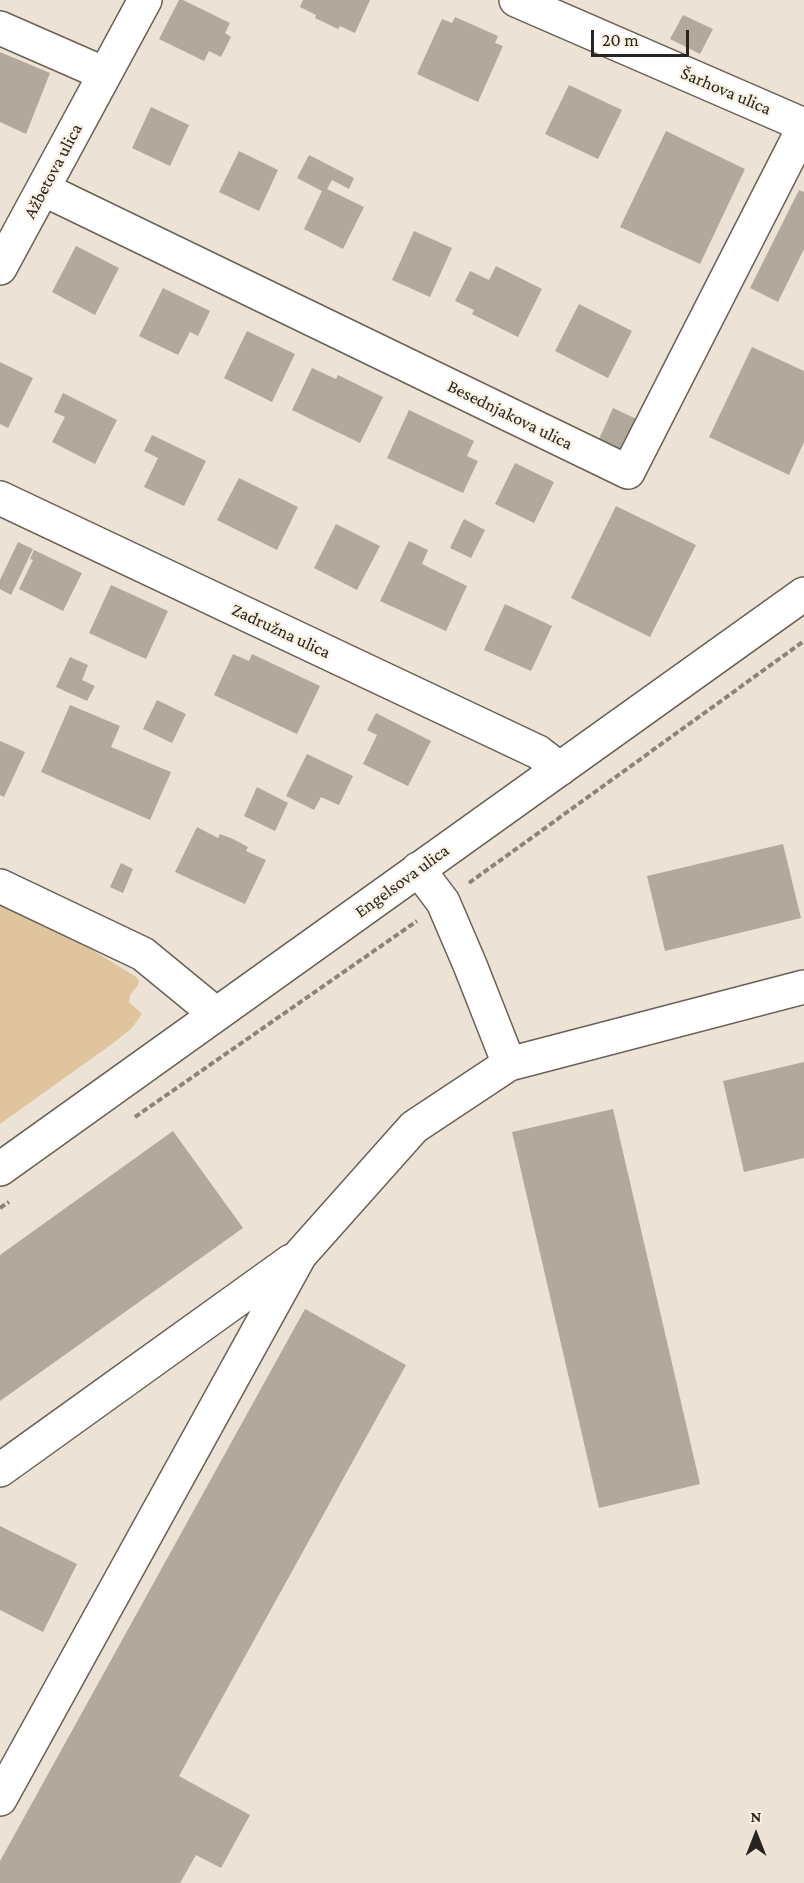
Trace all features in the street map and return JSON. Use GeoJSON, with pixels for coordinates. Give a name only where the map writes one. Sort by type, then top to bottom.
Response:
{"type":"FeatureCollection","features":[{"type":"Feature","properties":{"kind":"street","name":"Ažbetova ulica"},"geometry":{"type":"LineString","coordinates":[[3,256],[43,189],[145,0]]}},
{"type":"Feature","properties":{"kind":"street","name":"Šarhova ulica"},"geometry":{"type":"LineString","coordinates":[[516,0],[804,126]]}},
{"type":"Feature","properties":{"kind":"street"},"geometry":{"type":"LineString","coordinates":[[0,28],[105,74]]}},
{"type":"Feature","properties":{"kind":"street","name":"Besednjakova ulica"},"geometry":{"type":"LineString","coordinates":[[43,189],[628,472],[804,126]]}},
{"type":"Feature","properties":{"kind":"street","name":"Zadružna ulica"},"geometry":{"type":"LineString","coordinates":[[0,498],[538,752],[560,769]]}},
{"type":"Feature","properties":{"kind":"street","name":"Engelsova ulica"},"geometry":{"type":"LineString","coordinates":[[0,1169],[804,594]]}},
{"type":"Feature","properties":{"kind":"street"},"geometry":{"type":"LineString","coordinates":[[418,869],[443,902],[509,1064]]}},
{"type":"Feature","properties":{"kind":"street"},"geometry":{"type":"LineString","coordinates":[[0,886],[143,954],[216,1014]]}},
{"type":"Feature","properties":{"kind":"street"},"geometry":{"type":"LineString","coordinates":[[0,1470],[300,1255],[414,1127],[509,1064],[804,987]]}},
{"type":"Feature","properties":{"kind":"street"},"geometry":{"type":"LineString","coordinates":[[0,1799],[300,1255]]}},
{"type":"Feature","properties":{"kind":"path"},"geometry":{"type":"LineString","coordinates":[[128,1121],[318,991],[804,641]]}},
{"type":"Feature","properties":{"kind":"path"},"geometry":{"type":"LineString","coordinates":[[0,1208],[10,1201]]}},
{"type":"Feature","properties":{"kind":"shaded area"},"geometry":{"type":"Polygon","coordinates":[[[0,902],[73,938],[136,977],[139,980],[138,985],[130,995],[129,1002],[142,1014],[131,1029],[112,1044],[0,1124],[0,902]]]}},
{"type":"Feature","properties":{"kind":"building"},"geometry":{"type":"Polygon","coordinates":[[[179,0],[230,23],[225,33],[231,37],[221,57],[209,51],[204,61],[159,39],[179,0]]]}},
{"type":"Feature","properties":{"kind":"building"},"geometry":{"type":"Polygon","coordinates":[[[303,0],[370,0],[355,33],[340,26],[338,29],[315,18],[316,15],[300,7],[303,0]]]}},
{"type":"Feature","properties":{"kind":"building"},"geometry":{"type":"Polygon","coordinates":[[[683,15],[713,29],[700,54],[670,39],[683,15]]]}},
{"type":"Feature","properties":{"kind":"building"},"geometry":{"type":"Polygon","coordinates":[[[455,17],[498,36],[495,43],[503,46],[478,102],[417,74],[442,19],[452,23],[455,17]]]}},
{"type":"Feature","properties":{"kind":"building"},"geometry":{"type":"Polygon","coordinates":[[[0,52],[50,73],[26,134],[0,122],[0,52]]]}},
{"type":"Feature","properties":{"kind":"building"},"geometry":{"type":"Polygon","coordinates":[[[569,85],[622,110],[598,159],[545,134],[569,85]]]}},
{"type":"Feature","properties":{"kind":"building"},"geometry":{"type":"Polygon","coordinates":[[[151,107],[189,125],[170,166],[132,148],[151,107]]]}},
{"type":"Feature","properties":{"kind":"building"},"geometry":{"type":"Polygon","coordinates":[[[666,131],[745,169],[700,264],[620,227],[666,131]]]}},
{"type":"Feature","properties":{"kind":"building"},"geometry":{"type":"Polygon","coordinates":[[[239,151],[278,170],[259,211],[219,192],[239,151]]]}},
{"type":"Feature","properties":{"kind":"building"},"geometry":{"type":"Polygon","coordinates":[[[309,155],[354,178],[349,189],[332,180],[327,189],[364,207],[343,249],[304,229],[322,191],[297,178],[309,155]]]}},
{"type":"Feature","properties":{"kind":"building"},"geometry":{"type":"Polygon","coordinates":[[[799,190],[804,192],[804,249],[778,302],[750,288],[799,190]]]}},
{"type":"Feature","properties":{"kind":"building"},"geometry":{"type":"Polygon","coordinates":[[[414,231],[452,248],[430,297],[392,280],[414,231]]]}},
{"type":"Feature","properties":{"kind":"building"},"geometry":{"type":"Polygon","coordinates":[[[76,246],[119,268],[95,315],[52,292],[76,246]]]}},
{"type":"Feature","properties":{"kind":"building"},"geometry":{"type":"Polygon","coordinates":[[[496,266],[542,289],[518,337],[472,314],[474,310],[455,301],[470,271],[489,280],[496,266]]]}},
{"type":"Feature","properties":{"kind":"building"},"geometry":{"type":"Polygon","coordinates":[[[163,288],[210,311],[198,336],[190,332],[178,355],[139,336],[163,288]]]}},
{"type":"Feature","properties":{"kind":"building"},"geometry":{"type":"Polygon","coordinates":[[[579,304],[632,331],[608,378],[555,351],[579,304]]]}},
{"type":"Feature","properties":{"kind":"building"},"geometry":{"type":"Polygon","coordinates":[[[247,331],[295,354],[272,402],[224,378],[247,331]]]}},
{"type":"Feature","properties":{"kind":"building"},"geometry":{"type":"Polygon","coordinates":[[[752,347],[804,371],[804,442],[789,475],[709,437],[752,347]]]}},
{"type":"Feature","properties":{"kind":"building"},"geometry":{"type":"Polygon","coordinates":[[[0,362],[33,378],[8,428],[0,424],[0,362]]]}},
{"type":"Feature","properties":{"kind":"building"},"geometry":{"type":"Polygon","coordinates":[[[312,368],[336,379],[338,375],[383,397],[360,443],[292,410],[312,368]]]}},
{"type":"Feature","properties":{"kind":"building"},"geometry":{"type":"Polygon","coordinates":[[[63,393],[117,420],[95,464],[52,442],[65,417],[54,412],[63,393]]]}},
{"type":"Feature","properties":{"kind":"building"},"geometry":{"type":"Polygon","coordinates":[[[613,408],[641,421],[627,452],[599,439],[613,408]]]}},
{"type":"Feature","properties":{"kind":"building"},"geometry":{"type":"Polygon","coordinates":[[[409,410],[474,441],[467,456],[478,461],[463,493],[387,458],[409,410]]]}},
{"type":"Feature","properties":{"kind":"building"},"geometry":{"type":"Polygon","coordinates":[[[152,435],[206,461],[184,506],[144,487],[158,458],[144,451],[152,435]]]}},
{"type":"Feature","properties":{"kind":"building"},"geometry":{"type":"Polygon","coordinates":[[[515,463],[554,482],[534,523],[495,504],[515,463]]]}},
{"type":"Feature","properties":{"kind":"building"},"geometry":{"type":"Polygon","coordinates":[[[239,478],[298,507],[277,550],[217,520],[239,478]]]}},
{"type":"Feature","properties":{"kind":"building"},"geometry":{"type":"Polygon","coordinates":[[[616,506],[696,545],[650,637],[571,598],[616,506]]]}},
{"type":"Feature","properties":{"kind":"building"},"geometry":{"type":"Polygon","coordinates":[[[464,519],[485,530],[471,558],[450,548],[464,519]]]}},
{"type":"Feature","properties":{"kind":"building"},"geometry":{"type":"Polygon","coordinates":[[[336,524],[380,546],[357,590],[314,568],[336,524]]]}},
{"type":"Feature","properties":{"kind":"building"},"geometry":{"type":"Polygon","coordinates":[[[409,541],[428,550],[422,564],[467,586],[446,631],[380,601],[409,541]]]}},
{"type":"Feature","properties":{"kind":"building"},"geometry":{"type":"Polygon","coordinates":[[[18,542],[33,549],[11,595],[0,589],[0,580],[18,542]]]}},
{"type":"Feature","properties":{"kind":"building"},"geometry":{"type":"Polygon","coordinates":[[[34,550],[82,573],[63,611],[19,589],[33,560],[30,559],[34,550]]]}},
{"type":"Feature","properties":{"kind":"building"},"geometry":{"type":"Polygon","coordinates":[[[111,585],[168,611],[146,659],[89,633],[111,585]]]}},
{"type":"Feature","properties":{"kind":"building"},"geometry":{"type":"Polygon","coordinates":[[[505,604],[552,626],[531,671],[484,650],[505,604]]]}},
{"type":"Feature","properties":{"kind":"building"},"geometry":{"type":"Polygon","coordinates":[[[233,654],[249,661],[252,654],[320,686],[297,734],[214,695],[233,654]]]}},
{"type":"Feature","properties":{"kind":"building"},"geometry":{"type":"Polygon","coordinates":[[[70,657],[88,665],[82,680],[95,686],[87,701],[56,687],[70,657]]]}},
{"type":"Feature","properties":{"kind":"building"},"geometry":{"type":"Polygon","coordinates":[[[157,700],[186,714],[172,743],[143,729],[157,700]]]}},
{"type":"Feature","properties":{"kind":"building"},"geometry":{"type":"Polygon","coordinates":[[[70,705],[120,726],[111,747],[171,772],[150,820],[41,772],[70,705]]]}},
{"type":"Feature","properties":{"kind":"building"},"geometry":{"type":"Polygon","coordinates":[[[376,713],[431,741],[408,786],[363,764],[377,735],[367,730],[376,713]]]}},
{"type":"Feature","properties":{"kind":"building"},"geometry":{"type":"Polygon","coordinates":[[[0,741],[25,752],[4,797],[0,795],[0,741]]]}},
{"type":"Feature","properties":{"kind":"building"},"geometry":{"type":"Polygon","coordinates":[[[307,754],[353,776],[339,805],[321,797],[314,810],[286,796],[307,754]]]}},
{"type":"Feature","properties":{"kind":"building"},"geometry":{"type":"Polygon","coordinates":[[[257,787],[288,803],[275,831],[244,816],[257,787]]]}},
{"type":"Feature","properties":{"kind":"building"},"geometry":{"type":"Polygon","coordinates":[[[197,827],[218,838],[220,834],[233,839],[248,847],[246,851],[266,860],[245,904],[175,872],[197,827]]]}},
{"type":"Feature","properties":{"kind":"building"},"geometry":{"type":"Polygon","coordinates":[[[783,844],[801,918],[665,951],[647,876],[783,844]]]}},
{"type":"Feature","properties":{"kind":"building"},"geometry":{"type":"Polygon","coordinates":[[[121,863],[133,869],[123,893],[110,887],[121,863]]]}},
{"type":"Feature","properties":{"kind":"building"},"geometry":{"type":"Polygon","coordinates":[[[804,1062],[804,1158],[744,1172],[723,1081],[804,1062]]]}},
{"type":"Feature","properties":{"kind":"building"},"geometry":{"type":"Polygon","coordinates":[[[613,1109],[700,1484],[599,1508],[512,1132],[613,1109]]]}},
{"type":"Feature","properties":{"kind":"building"},"geometry":{"type":"Polygon","coordinates":[[[173,1131],[243,1228],[0,1401],[0,1255],[173,1131]]]}},
{"type":"Feature","properties":{"kind":"building"},"geometry":{"type":"Polygon","coordinates":[[[305,1309],[406,1365],[179,1776],[250,1815],[221,1868],[196,1855],[180,1883],[0,1883],[0,1861],[305,1309]]]}},
{"type":"Feature","properties":{"kind":"building"},"geometry":{"type":"Polygon","coordinates":[[[0,1526],[77,1564],[43,1632],[0,1610],[0,1526]]]}}]}
